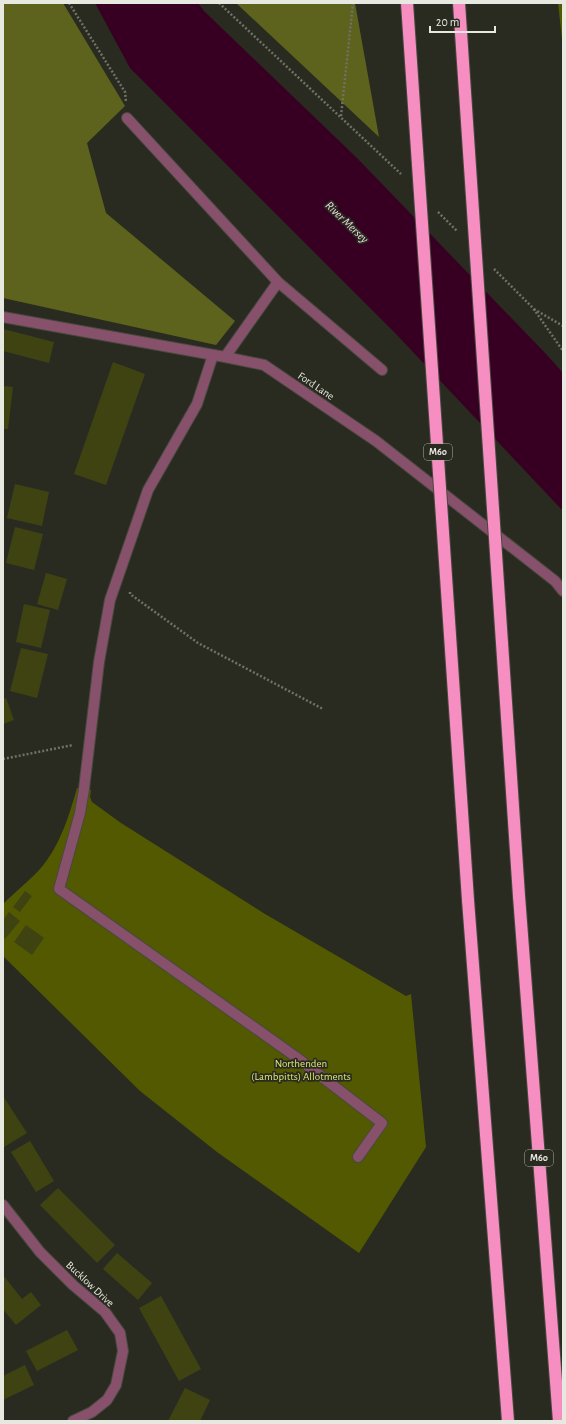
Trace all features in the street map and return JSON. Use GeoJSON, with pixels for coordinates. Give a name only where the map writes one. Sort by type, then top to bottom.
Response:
{"type":"FeatureCollection","features":[{"type":"Feature","properties":{"kind":"highway","name":"M60"},"geometry":{"type":"LineString","coordinates":[[407,3],[468,900],[508,1421]]}},
{"type":"Feature","properties":{"kind":"highway","name":"M60"},"geometry":{"type":"LineString","coordinates":[[459,3],[519,896],[559,1421]]}},
{"type":"Feature","properties":{"kind":"street"},"geometry":{"type":"LineString","coordinates":[[127,118],[278,282],[382,370]]}},
{"type":"Feature","properties":{"kind":"street"},"geometry":{"type":"LineString","coordinates":[[225,357],[278,282]]}},
{"type":"Feature","properties":{"kind":"street","name":"Ford Lane"},"geometry":{"type":"LineString","coordinates":[[3,317],[264,365],[376,441],[555,581],[563,592]]}},
{"type":"Feature","properties":{"kind":"street"},"geometry":{"type":"LineString","coordinates":[[213,355],[197,404],[148,490],[110,600],[99,662],[80,813],[59,889],[296,1057],[382,1123],[358,1157]]}},
{"type":"Feature","properties":{"kind":"street","name":"Bucklow Drive"},"geometry":{"type":"LineString","coordinates":[[3,1205],[40,1252],[73,1285],[105,1312],[120,1333],[123,1351],[116,1385],[107,1400],[92,1412],[73,1421]]}},
{"type":"Feature","properties":{"kind":"path"},"geometry":{"type":"LineString","coordinates":[[69,3],[125,92],[127,118]]}},
{"type":"Feature","properties":{"kind":"path"},"geometry":{"type":"LineString","coordinates":[[219,3],[401,174]]}},
{"type":"Feature","properties":{"kind":"path"},"geometry":{"type":"LineString","coordinates":[[341,116],[353,3]]}},
{"type":"Feature","properties":{"kind":"path"},"geometry":{"type":"LineString","coordinates":[[434,208],[462,236]]}},
{"type":"Feature","properties":{"kind":"path"},"geometry":{"type":"LineString","coordinates":[[489,264],[533,308],[563,351]]}},
{"type":"Feature","properties":{"kind":"path"},"geometry":{"type":"LineString","coordinates":[[533,308],[563,326]]}},
{"type":"Feature","properties":{"kind":"path"},"geometry":{"type":"LineString","coordinates":[[129,587],[130,594],[198,643],[323,709]]}},
{"type":"Feature","properties":{"kind":"path"},"geometry":{"type":"LineString","coordinates":[[3,759],[89,741]]}},
{"type":"Feature","properties":{"kind":"green space"},"geometry":{"type":"Polygon","coordinates":[[[3,3],[63,3],[125,106],[87,143],[106,213],[235,321],[216,345],[3,298],[3,3]]]}},
{"type":"Feature","properties":{"kind":"green space"},"geometry":{"type":"Polygon","coordinates":[[[236,3],[355,3],[379,137],[236,3]]]}},
{"type":"Feature","properties":{"kind":"green space"},"geometry":{"type":"Polygon","coordinates":[[[558,3],[563,3],[563,48],[558,3]]]}},
{"type":"Feature","properties":{"kind":"green space","name":"Northenden (Lambpitts) Allotments"},"geometry":{"type":"Polygon","coordinates":[[[77,788],[91,790],[90,797],[92,802],[121,823],[265,914],[406,996],[411,994],[426,1147],[359,1253],[217,1152],[140,1091],[3,956],[3,904],[43,866],[52,852],[65,826],[77,788]]]}},
{"type":"Feature","properties":{"kind":"water","name":"River Mersey"},"geometry":{"type":"Polygon","coordinates":[[[95,3],[198,3],[204,11],[358,159],[547,355],[563,373],[563,511],[396,334],[130,68],[95,3]]]}},
{"type":"Feature","properties":{"kind":"building"},"geometry":{"type":"Polygon","coordinates":[[[3,329],[54,342],[49,363],[3,351],[3,329]]]}},
{"type":"Feature","properties":{"kind":"building"},"geometry":{"type":"Polygon","coordinates":[[[113,362],[145,374],[106,485],[74,474],[113,362]]]}},
{"type":"Feature","properties":{"kind":"building"},"geometry":{"type":"Polygon","coordinates":[[[3,386],[13,387],[8,429],[3,429],[3,386]]]}},
{"type":"Feature","properties":{"kind":"building"},"geometry":{"type":"Polygon","coordinates":[[[15,484],[49,492],[42,526],[7,518],[15,484]]]}},
{"type":"Feature","properties":{"kind":"building"},"geometry":{"type":"Polygon","coordinates":[[[15,527],[43,534],[34,570],[6,563],[15,527]]]}},
{"type":"Feature","properties":{"kind":"building"},"geometry":{"type":"Polygon","coordinates":[[[46,573],[67,579],[58,610],[37,604],[46,573]]]}},
{"type":"Feature","properties":{"kind":"building"},"geometry":{"type":"Polygon","coordinates":[[[24,604],[50,610],[41,648],[16,642],[24,604]]]}},
{"type":"Feature","properties":{"kind":"building"},"geometry":{"type":"Polygon","coordinates":[[[21,648],[48,654],[37,698],[10,691],[21,648]]]}},
{"type":"Feature","properties":{"kind":"building"},"geometry":{"type":"Polygon","coordinates":[[[6,698],[14,720],[3,724],[3,699],[6,698]]]}},
{"type":"Feature","properties":{"kind":"building"},"geometry":{"type":"Polygon","coordinates":[[[25,891],[32,896],[20,912],[13,907],[25,891]]]}},
{"type":"Feature","properties":{"kind":"building"},"geometry":{"type":"Polygon","coordinates":[[[9,912],[20,921],[5,939],[3,938],[3,920],[9,912]]]}},
{"type":"Feature","properties":{"kind":"building"},"geometry":{"type":"Polygon","coordinates":[[[26,925],[44,938],[32,955],[14,942],[26,925]]]}},
{"type":"Feature","properties":{"kind":"building"},"geometry":{"type":"Polygon","coordinates":[[[3,1096],[27,1133],[4,1147],[3,1145],[3,1096]]]}},
{"type":"Feature","properties":{"kind":"building"},"geometry":{"type":"Polygon","coordinates":[[[30,1141],[54,1181],[36,1192],[11,1152],[30,1141]]]}},
{"type":"Feature","properties":{"kind":"building"},"geometry":{"type":"Polygon","coordinates":[[[58,1188],[115,1245],[97,1263],[40,1205],[58,1188]]]}},
{"type":"Feature","properties":{"kind":"building"},"geometry":{"type":"Polygon","coordinates":[[[117,1253],[152,1283],[138,1300],[103,1269],[117,1253]]]}},
{"type":"Feature","properties":{"kind":"building"},"geometry":{"type":"Polygon","coordinates":[[[3,1275],[22,1299],[31,1292],[41,1305],[16,1325],[3,1309],[3,1275]]]}},
{"type":"Feature","properties":{"kind":"building"},"geometry":{"type":"Polygon","coordinates":[[[161,1296],[201,1369],[179,1381],[139,1308],[161,1296]]]}},
{"type":"Feature","properties":{"kind":"building"},"geometry":{"type":"Polygon","coordinates":[[[67,1330],[78,1350],[37,1371],[26,1351],[67,1330]]]}},
{"type":"Feature","properties":{"kind":"building"},"geometry":{"type":"Polygon","coordinates":[[[25,1365],[34,1385],[3,1400],[3,1376],[25,1365]]]}},
{"type":"Feature","properties":{"kind":"building"},"geometry":{"type":"Polygon","coordinates":[[[185,1388],[210,1400],[200,1421],[168,1421],[185,1388]]]}}]}
